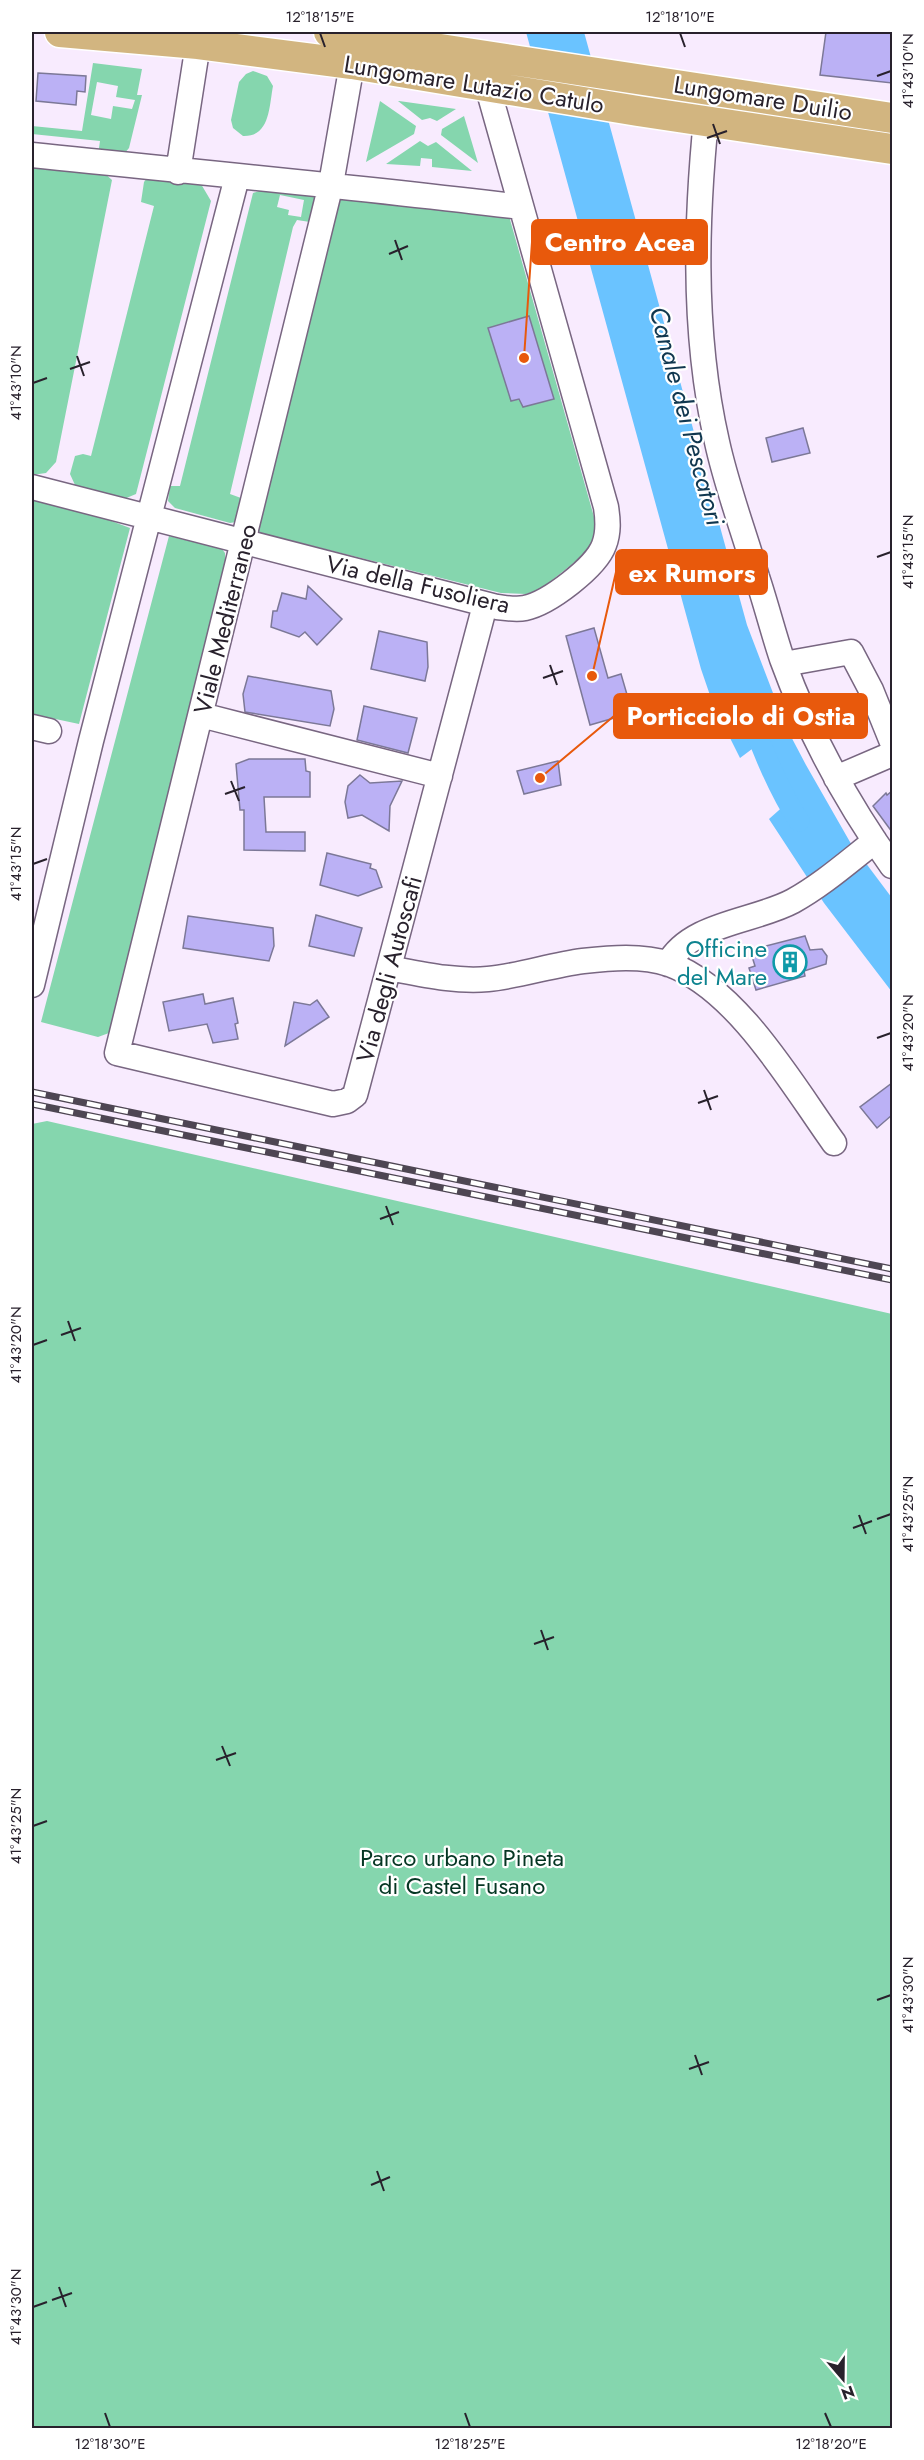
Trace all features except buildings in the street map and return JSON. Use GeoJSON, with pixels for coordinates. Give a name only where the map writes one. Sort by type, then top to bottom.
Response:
{"type":"FeatureCollection","features":[{"type":"Feature","properties":{"kind":"main road","name":"Lungomare Lutazio Catulo"},"geometry":{"type":"LineString","coordinates":[[60,32],[198,44],[352,64],[638,111]]}},
{"type":"Feature","properties":{"kind":"main road","name":"Lungomare Lutazio Catulo"},"geometry":{"type":"LineString","coordinates":[[329,32],[634,77]]}},
{"type":"Feature","properties":{"kind":"main road","name":"Lungomare Duilio"},"geometry":{"type":"LineString","coordinates":[[634,77],[707,105],[892,149]]}},
{"type":"Feature","properties":{"kind":"main road","name":"Lungomare Duilio"},"geometry":{"type":"LineString","coordinates":[[638,111],[707,105],[892,118]]}},
{"type":"Feature","properties":{"kind":"street"},"geometry":{"type":"LineString","coordinates":[[178,172],[198,44]]}},
{"type":"Feature","properties":{"kind":"street","name":"Viale Mediterraneo"},"geometry":{"type":"LineString","coordinates":[[117,1053],[331,184],[352,64]]}},
{"type":"Feature","properties":{"kind":"street","name":"Via della Fusoliera"},"geometry":{"type":"LineString","coordinates":[[32,487],[485,605],[512,609],[525,608],[544,600],[593,563],[601,552],[607,535],[608,522],[604,500],[487,85]]}},
{"type":"Feature","properties":{"kind":"street"},"geometry":{"type":"LineString","coordinates":[[707,105],[699,207],[698,284],[708,396],[717,445],[784,664],[805,716],[836,778],[874,842],[892,866]]}},
{"type":"Feature","properties":{"kind":"street"},"geometry":{"type":"LineString","coordinates":[[32,155],[178,172],[331,184],[521,207]]}},
{"type":"Feature","properties":{"kind":"street"},"geometry":{"type":"LineString","coordinates":[[32,985],[91,741],[237,177]]}},
{"type":"Feature","properties":{"kind":"street","name":"Via degli Autoscafi"},"geometry":{"type":"LineString","coordinates":[[117,1053],[328,1103],[342,1103],[357,1091],[485,605]]}},
{"type":"Feature","properties":{"kind":"street"},"geometry":{"type":"LineString","coordinates":[[784,664],[851,652],[871,690],[892,742]]}},
{"type":"Feature","properties":{"kind":"street"},"geometry":{"type":"LineString","coordinates":[[201,715],[440,776]]}},
{"type":"Feature","properties":{"kind":"street"},"geometry":{"type":"LineString","coordinates":[[836,778],[892,754]]}},
{"type":"Feature","properties":{"kind":"street"},"geometry":{"type":"LineString","coordinates":[[668,964],[678,949],[693,938],[783,906],[813,889],[874,842]]}},
{"type":"Feature","properties":{"kind":"street"},"geometry":{"type":"LineString","coordinates":[[388,969],[446,978],[487,979],[604,959],[635,958],[668,964],[692,975],[708,986],[755,1033],[834,1143]]}},
{"type":"Feature","properties":{"kind":"green space"},"geometry":{"type":"Polygon","coordinates":[[[93,63],[142,69],[137,95],[142,95],[129,148],[124,154],[98,155],[100,141],[32,134],[32,126],[82,131],[93,63]],[[97,82],[91,115],[111,119],[113,106],[132,109],[135,100],[116,97],[118,86],[97,82]]]}},
{"type":"Feature","properties":{"kind":"green space"},"geometry":{"type":"Polygon","coordinates":[[[253,71],[267,76],[273,86],[267,119],[263,126],[259,132],[243,136],[233,128],[231,120],[239,82],[246,74],[253,71]]]}},
{"type":"Feature","properties":{"kind":"green space"},"geometry":{"type":"Polygon","coordinates":[[[380,101],[416,126],[414,134],[366,162],[380,101]]]}},
{"type":"Feature","properties":{"kind":"green space"},"geometry":{"type":"Polygon","coordinates":[[[398,101],[456,109],[437,121],[430,118],[422,120],[398,101]]]}},
{"type":"Feature","properties":{"kind":"green space"},"geometry":{"type":"Polygon","coordinates":[[[464,116],[478,163],[441,135],[442,129],[464,116]]]}},
{"type":"Feature","properties":{"kind":"green space"},"geometry":{"type":"Polygon","coordinates":[[[420,141],[428,146],[436,142],[472,171],[432,167],[432,159],[421,158],[420,166],[386,164],[420,141]]]}},
{"type":"Feature","properties":{"kind":"green space"},"geometry":{"type":"Polygon","coordinates":[[[32,165],[102,171],[112,180],[56,462],[46,473],[32,475],[32,165]]]}},
{"type":"Feature","properties":{"kind":"green space"},"geometry":{"type":"Polygon","coordinates":[[[147,178],[201,184],[211,201],[136,494],[124,499],[75,485],[70,474],[75,456],[83,454],[91,456],[154,206],[141,202],[144,182],[147,178]]]}},
{"type":"Feature","properties":{"kind":"green space"},"geometry":{"type":"Polygon","coordinates":[[[265,189],[313,193],[316,200],[310,222],[297,220],[293,227],[230,494],[241,498],[236,522],[230,523],[175,508],[168,501],[170,486],[180,486],[253,193],[265,189]],[[280,195],[277,207],[289,210],[288,215],[301,217],[304,200],[280,195]]]}},
{"type":"Feature","properties":{"kind":"green space"},"geometry":{"type":"Polygon","coordinates":[[[340,194],[509,216],[598,531],[586,553],[541,589],[526,594],[501,593],[257,532],[340,194]]]}},
{"type":"Feature","properties":{"kind":"green space"},"geometry":{"type":"Polygon","coordinates":[[[32,491],[130,528],[79,724],[32,714],[32,491]]]}},
{"type":"Feature","properties":{"kind":"green space"},"geometry":{"type":"Polygon","coordinates":[[[169,536],[222,549],[225,553],[225,562],[109,1033],[98,1037],[41,1022],[169,536]]]}},
{"type":"Feature","properties":{"kind":"green space","name":"Parco urbano Pineta di Castel Fusano"},"geometry":{"type":"Polygon","coordinates":[[[47,1121],[892,1314],[892,2428],[32,2428],[32,1124],[47,1121]]]}},
{"type":"Feature","properties":{"kind":"water"},"geometry":{"type":"Polygon","coordinates":[[[526,32],[584,32],[747,625],[786,727],[806,765],[850,842],[892,898],[892,992],[824,903],[769,819],[787,803],[760,743],[740,758],[713,704],[701,669],[526,32]]]}},
{"type":"Feature","properties":{"kind":"waterway","name":"Canale dei Pescatori"},"geometry":{"type":"LineString","coordinates":[[750,716],[784,796],[799,821]]}},
{"type":"Feature","properties":{"kind":"railway"},"geometry":{"type":"LineString","coordinates":[[32,1092],[892,1269]]}},
{"type":"Feature","properties":{"kind":"railway"},"geometry":{"type":"LineString","coordinates":[[32,1104],[892,1280]]}},
{"type":"Feature","properties":{"kind":"place","name":"Centro Acea"},"geometry":{"type":"Point","coordinates":[524,358]}},
{"type":"Feature","properties":{"kind":"place","name":"ex Rumors"},"geometry":{"type":"Point","coordinates":[592,676]}},
{"type":"Feature","properties":{"kind":"place","name":"Porticciolo di Ostia"},"geometry":{"type":"Point","coordinates":[540,778]}},
{"type":"Feature","properties":{"kind":"place","name":"Officine del Mare"},"geometry":{"type":"Point","coordinates":[790,962]}}]}
